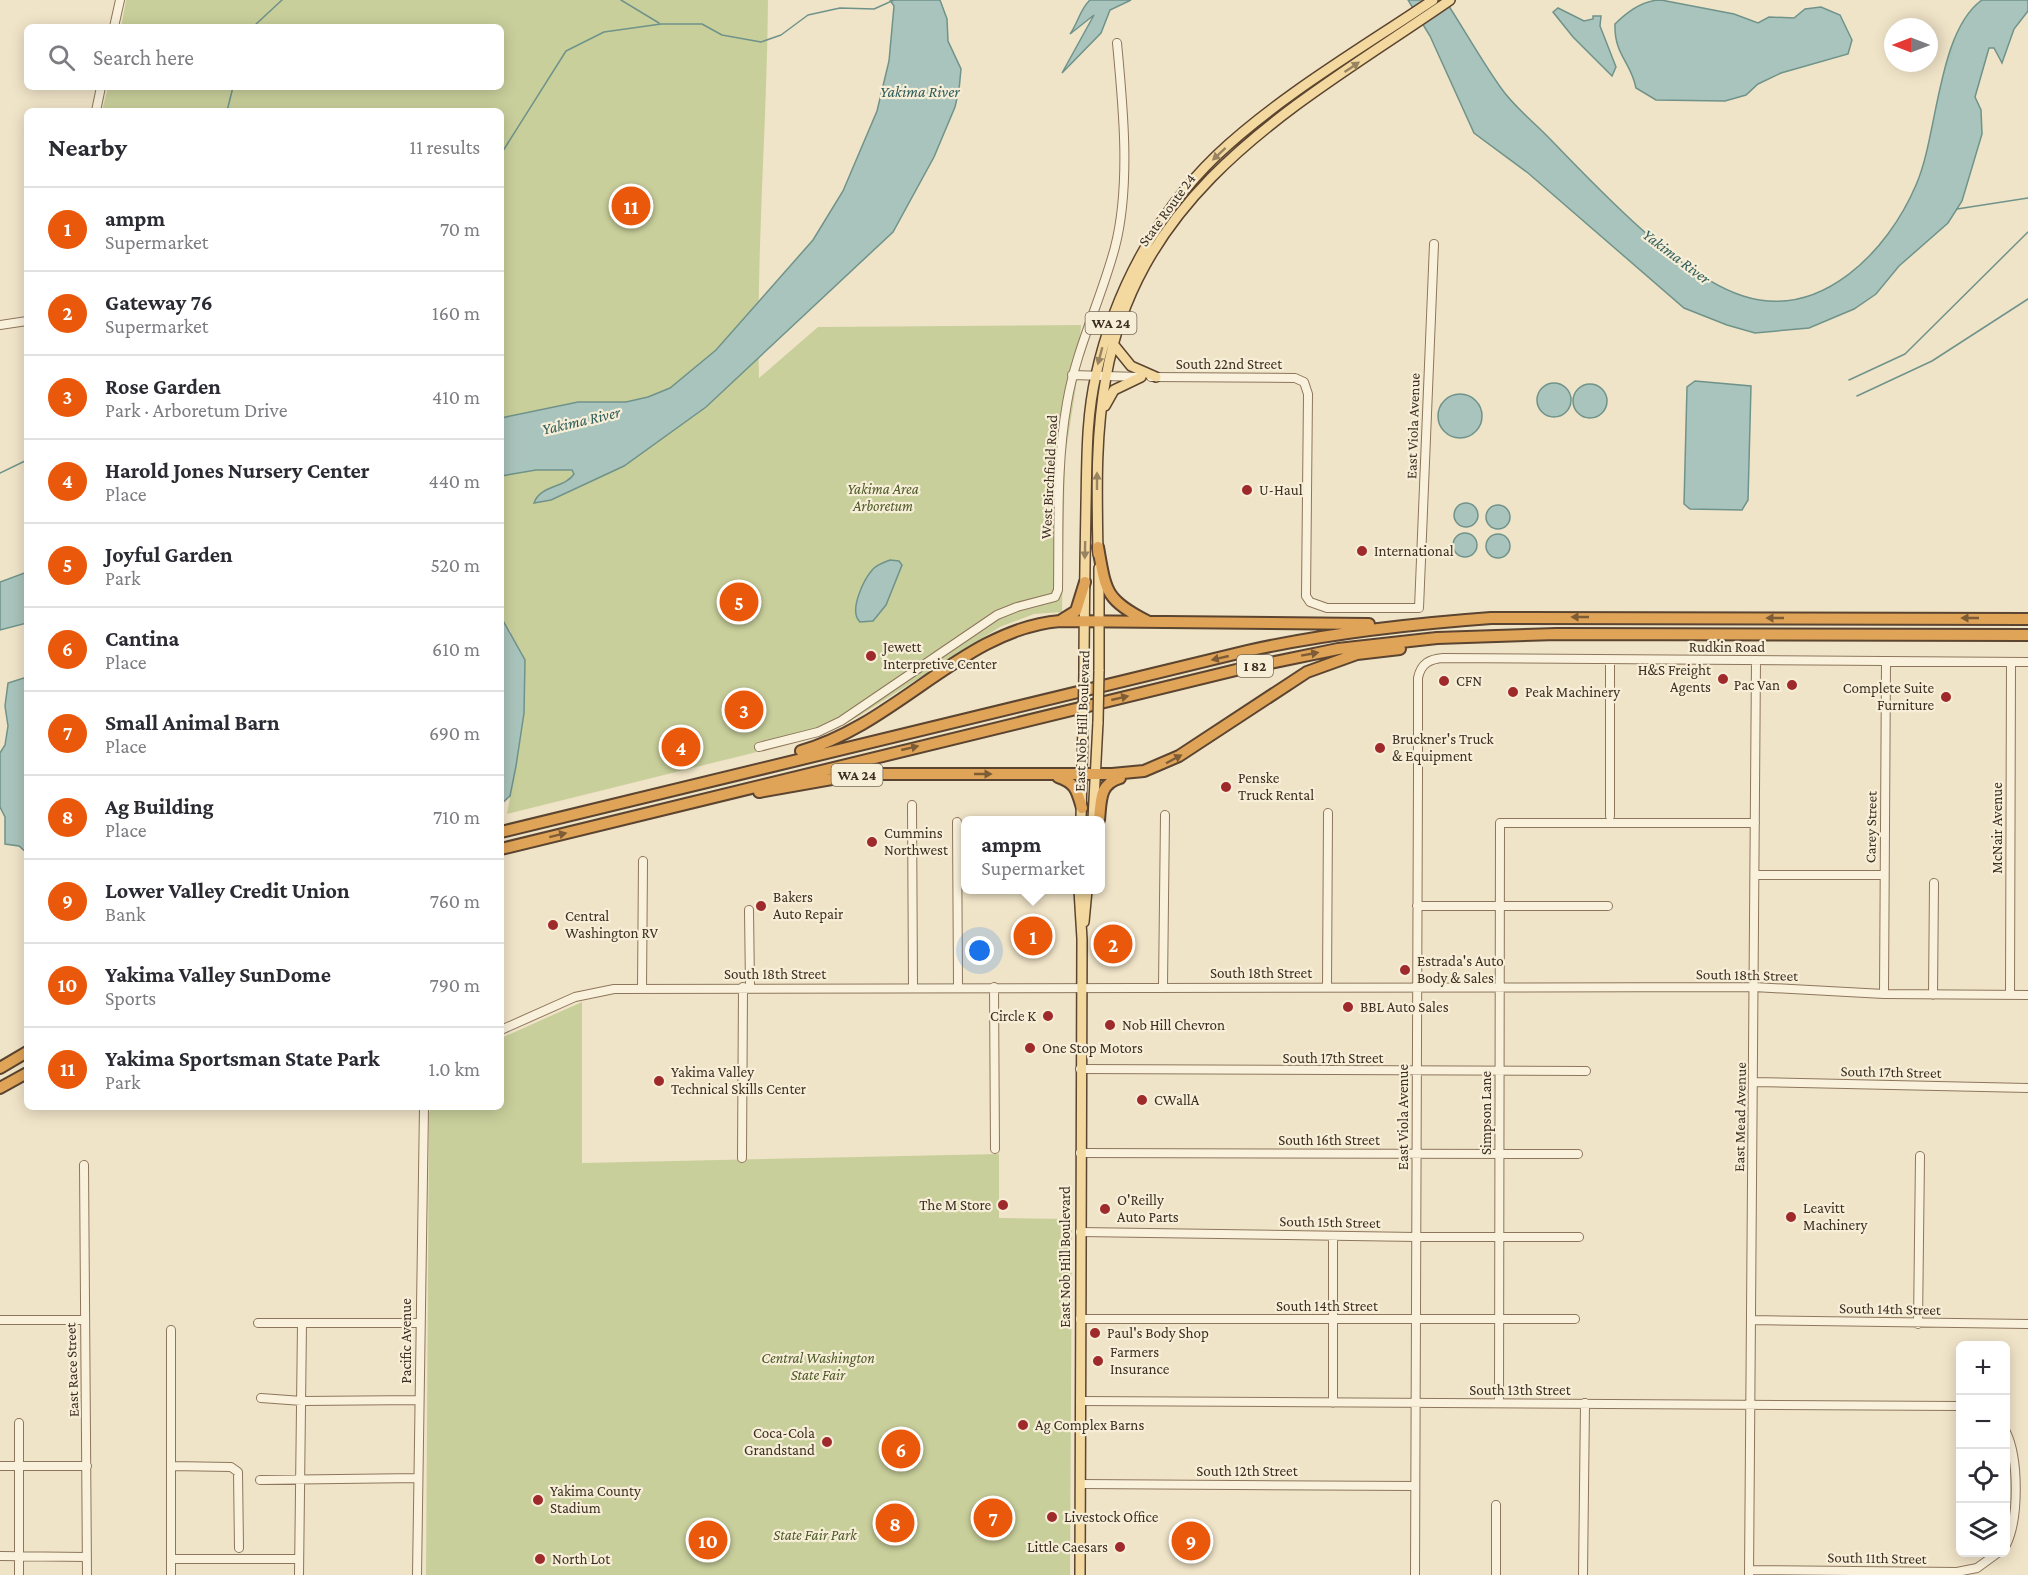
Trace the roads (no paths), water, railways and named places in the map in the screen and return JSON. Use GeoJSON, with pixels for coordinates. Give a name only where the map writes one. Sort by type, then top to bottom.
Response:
{"type":"FeatureCollection","features":[{"type":"Feature","properties":{"kind":"highway","name":"WA 24"},"geometry":{"type":"LineString","coordinates":[[1098,547],[1105,586],[1114,601],[1149,623]]}},
{"type":"Feature","properties":{"kind":"highway","name":"WA 24"},"geometry":{"type":"LineString","coordinates":[[617,802],[724,769],[825,744],[862,727],[986,643],[1029,625],[1060,621],[1076,611],[1085,582]]}},
{"type":"Feature","properties":{"kind":"highway","name":"I 82"},"geometry":{"type":"LineString","coordinates":[[504,831],[617,802],[1287,642],[1420,623],[1561,617],[2028,619]]}},
{"type":"Feature","properties":{"kind":"highway"},"geometry":{"type":"LineString","coordinates":[[1060,621],[1084,623],[1420,623]]}},
{"type":"Feature","properties":{"kind":"highway","name":"WA 24"},"geometry":{"type":"LineString","coordinates":[[635,815],[860,774],[1097,774],[1144,771],[1179,756],[1307,672],[1357,654],[1441,644],[1520,640],[1557,634]]}},
{"type":"Feature","properties":{"kind":"highway","name":"I 82"},"geometry":{"type":"LineString","coordinates":[[504,848],[1285,659],[1338,649],[1437,638],[1557,634],[2028,635]]}},
{"type":"Feature","properties":{"kind":"highway"},"geometry":{"type":"LineString","coordinates":[[1099,816],[1101,797],[1109,781],[1144,771]]}},
{"type":"Feature","properties":{"kind":"highway"},"geometry":{"type":"LineString","coordinates":[[1052,774],[1069,780],[1076,787],[1082,808]]}},
{"type":"Feature","properties":{"kind":"highway"},"geometry":{"type":"LineString","coordinates":[[0,1068],[24,1054]]}},
{"type":"Feature","properties":{"kind":"highway"},"geometry":{"type":"LineString","coordinates":[[0,1088],[24,1075]]}},
{"type":"Feature","properties":{"kind":"main road","name":"State Route 24"},"geometry":{"type":"LineString","coordinates":[[1084,623],[1087,440],[1095,376],[1114,314],[1130,275],[1161,222],[1196,177],[1216,156],[1433,0]]}},
{"type":"Feature","properties":{"kind":"main road","name":"State Route 24"},"geometry":{"type":"LineString","coordinates":[[1100,623],[1097,476],[1106,376],[1114,345],[1142,272],[1182,208],[1233,153],[1301,97],[1450,0]]}},
{"type":"Feature","properties":{"kind":"main road"},"geometry":{"type":"LineString","coordinates":[[1114,345],[1131,366],[1156,377]]}},
{"type":"Feature","properties":{"kind":"main road"},"geometry":{"type":"LineString","coordinates":[[1102,410],[1114,390],[1141,377]]}},
{"type":"Feature","properties":{"kind":"main road","name":"East Nob Hill Boulevard"},"geometry":{"type":"LineString","coordinates":[[1081,816],[1084,623]]}},
{"type":"Feature","properties":{"kind":"main road","name":"East Nob Hill Boulevard"},"geometry":{"type":"LineString","coordinates":[[1093,816],[1097,774],[1100,623]]}},
{"type":"Feature","properties":{"kind":"main road","name":"East Nob Hill Boulevard"},"geometry":{"type":"LineString","coordinates":[[1079,894],[1082,939],[1080,1575]]}},
{"type":"Feature","properties":{"kind":"main road","name":"East Nob Hill Boulevard"},"geometry":{"type":"LineString","coordinates":[[1082,939],[1088,894]]}},
{"type":"Feature","properties":{"kind":"street"},"geometry":{"type":"LineString","coordinates":[[115,24],[120,0]]}},
{"type":"Feature","properties":{"kind":"street","name":"West Birchfield Road"},"geometry":{"type":"LineString","coordinates":[[759,747],[831,727],[997,615],[1055,597],[1058,590],[1061,438],[1072,375],[1115,245],[1125,156],[1117,43]]}},
{"type":"Feature","properties":{"kind":"street"},"geometry":{"type":"LineString","coordinates":[[97,108],[100,90]]}},
{"type":"Feature","properties":{"kind":"street","name":"East Viola Avenue"},"geometry":{"type":"LineString","coordinates":[[1419,608],[1434,244]]}},
{"type":"Feature","properties":{"kind":"street"},"geometry":{"type":"LineString","coordinates":[[0,326],[24,322]]}},
{"type":"Feature","properties":{"kind":"street","name":"South 22nd Street"},"geometry":{"type":"LineString","coordinates":[[1072,375],[1295,378],[1304,382],[1308,394],[1306,596],[1310,602],[1327,608],[1419,608]]}},
{"type":"Feature","properties":{"kind":"street","name":"Rudkin Road"},"geometry":{"type":"LineString","coordinates":[[1426,662],[1443,658],[2028,663]]}},
{"type":"Feature","properties":{"kind":"street"},"geometry":{"type":"LineString","coordinates":[[1610,660],[1610,816]]}},
{"type":"Feature","properties":{"kind":"street","name":"East Mead Avenue"},"geometry":{"type":"LineString","coordinates":[[1749,1573],[1756,660]]}},
{"type":"Feature","properties":{"kind":"street","name":"Carey Street"},"geometry":{"type":"LineString","coordinates":[[1884,994],[1886,661]]}},
{"type":"Feature","properties":{"kind":"street","name":"East Viola Avenue"},"geometry":{"type":"LineString","coordinates":[[1415,1575],[1418,678],[1426,662]]}},
{"type":"Feature","properties":{"kind":"street","name":"McNair Avenue"},"geometry":{"type":"LineString","coordinates":[[2010,994],[2011,662]]}},
{"type":"Feature","properties":{"kind":"street"},"geometry":{"type":"LineString","coordinates":[[912,805],[913,988]]}},
{"type":"Feature","properties":{"kind":"street"},"geometry":{"type":"LineString","coordinates":[[1327,987],[1328,813]]}},
{"type":"Feature","properties":{"kind":"street"},"geometry":{"type":"LineString","coordinates":[[1163,986],[1165,815]]}},
{"type":"Feature","properties":{"kind":"street"},"geometry":{"type":"LineString","coordinates":[[957,822],[958,987]]}},
{"type":"Feature","properties":{"kind":"street","name":"Simpson Lane"},"geometry":{"type":"LineString","coordinates":[[1499,1403],[1500,824],[1755,823]]}},
{"type":"Feature","properties":{"kind":"street"},"geometry":{"type":"LineString","coordinates":[[642,988],[643,861]]}},
{"type":"Feature","properties":{"kind":"street"},"geometry":{"type":"LineString","coordinates":[[1755,875],[1884,875]]}},
{"type":"Feature","properties":{"kind":"street"},"geometry":{"type":"LineString","coordinates":[[1933,995],[1934,883]]}},
{"type":"Feature","properties":{"kind":"street"},"geometry":{"type":"LineString","coordinates":[[1417,906],[1608,906]]}},
{"type":"Feature","properties":{"kind":"street"},"geometry":{"type":"LineString","coordinates":[[742,1158],[749,910]]}},
{"type":"Feature","properties":{"kind":"street"},"geometry":{"type":"LineString","coordinates":[[994,987],[995,1149]]}},
{"type":"Feature","properties":{"kind":"street","name":"South 18th Street"},"geometry":{"type":"LineString","coordinates":[[504,1029],[575,997],[607,990],[642,988],[1754,987],[1884,994],[2028,995]]}},
{"type":"Feature","properties":{"kind":"street","name":"South 17th Street"},"geometry":{"type":"LineString","coordinates":[[1080,1069],[1586,1071]]}},
{"type":"Feature","properties":{"kind":"street","name":"South 17th Street"},"geometry":{"type":"LineString","coordinates":[[1754,1082],[2028,1088]]}},
{"type":"Feature","properties":{"kind":"street","name":"Pacific Avenue"},"geometry":{"type":"LineString","coordinates":[[417,1575],[424,1110]]}},
{"type":"Feature","properties":{"kind":"street","name":"South 16th Street"},"geometry":{"type":"LineString","coordinates":[[1080,1153],[1578,1154]]}},
{"type":"Feature","properties":{"kind":"street"},"geometry":{"type":"LineString","coordinates":[[1918,1324],[1920,1156]]}},
{"type":"Feature","properties":{"kind":"street","name":"East Race Street"},"geometry":{"type":"LineString","coordinates":[[84,1165],[83,1320],[86,1326],[87,1575]]}},
{"type":"Feature","properties":{"kind":"street","name":"South 15th Street"},"geometry":{"type":"LineString","coordinates":[[1080,1232],[1579,1237]]}},
{"type":"Feature","properties":{"kind":"street"},"geometry":{"type":"LineString","coordinates":[[1333,1236],[1333,1403]]}},
{"type":"Feature","properties":{"kind":"street","name":"South 14th Street"},"geometry":{"type":"LineString","coordinates":[[1080,1319],[1575,1319]]}},
{"type":"Feature","properties":{"kind":"street"},"geometry":{"type":"LineString","coordinates":[[0,1320],[83,1320]]}},
{"type":"Feature","properties":{"kind":"street","name":"South 14th Street"},"geometry":{"type":"LineString","coordinates":[[1751,1320],[2028,1324]]}},
{"type":"Feature","properties":{"kind":"street"},"geometry":{"type":"LineString","coordinates":[[258,1323],[419,1323]]}},
{"type":"Feature","properties":{"kind":"street"},"geometry":{"type":"LineString","coordinates":[[299,1575],[302,1479],[302,1323]]}},
{"type":"Feature","properties":{"kind":"street"},"geometry":{"type":"LineString","coordinates":[[171,1330],[171,1575]]}},
{"type":"Feature","properties":{"kind":"street"},"geometry":{"type":"LineString","coordinates":[[261,1398],[302,1401],[419,1400]]}},
{"type":"Feature","properties":{"kind":"street","name":"South 13th Street"},"geometry":{"type":"LineString","coordinates":[[1080,1401],[1956,1406]]}},
{"type":"Feature","properties":{"kind":"street"},"geometry":{"type":"LineString","coordinates":[[1583,1575],[1585,1403]]}},
{"type":"Feature","properties":{"kind":"street"},"geometry":{"type":"LineString","coordinates":[[19,1423],[19,1575]]}},
{"type":"Feature","properties":{"kind":"street"},"geometry":{"type":"LineString","coordinates":[[2010,1445],[2013,1455],[2014,1489],[2014,1523],[2010,1534]]}},
{"type":"Feature","properties":{"kind":"street"},"geometry":{"type":"LineString","coordinates":[[0,1466],[87,1466]]}},
{"type":"Feature","properties":{"kind":"street"},"geometry":{"type":"LineString","coordinates":[[171,1466],[231,1467],[238,1472],[239,1548]]}},
{"type":"Feature","properties":{"kind":"street"},"geometry":{"type":"LineString","coordinates":[[260,1480],[418,1478]]}},
{"type":"Feature","properties":{"kind":"street","name":"South 12th Street"},"geometry":{"type":"LineString","coordinates":[[1080,1484],[1414,1486]]}},
{"type":"Feature","properties":{"kind":"street"},"geometry":{"type":"LineString","coordinates":[[1496,1505],[1496,1575]]}},
{"type":"Feature","properties":{"kind":"street"},"geometry":{"type":"LineString","coordinates":[[0,1556],[87,1557]]}},
{"type":"Feature","properties":{"kind":"street","name":"South 11th Street"},"geometry":{"type":"LineString","coordinates":[[1749,1573],[1957,1572],[1977,1568],[1992,1557]]}},
{"type":"Feature","properties":{"kind":"street"},"geometry":{"type":"LineString","coordinates":[[171,1559],[299,1559]]}},
{"type":"Feature","properties":{"kind":"water","name":"Yakima River"},"geometry":{"type":"Polygon","coordinates":[[[890,0],[940,0],[947,19],[948,41],[961,69],[955,107],[934,157],[893,232],[706,407],[624,466],[551,500],[534,503],[542,493],[565,482],[574,474],[572,470],[536,470],[504,475],[504,417],[578,402],[626,402],[648,397],[670,388],[716,350],[813,240],[843,191],[877,111],[889,61],[894,6],[890,0]]]}},
{"type":"Feature","properties":{"kind":"water"},"geometry":{"type":"Polygon","coordinates":[[[1090,0],[1131,0],[1110,10],[1101,33],[1062,73],[1094,15],[1070,34],[1090,0]]]}},
{"type":"Feature","properties":{"kind":"water","name":"Yakima River"},"geometry":{"type":"Polygon","coordinates":[[[1408,0],[1445,0],[1512,102],[1616,205],[1666,250],[1692,270],[1718,285],[1743,296],[1772,301],[1799,298],[1825,289],[1848,275],[1870,256],[1904,210],[1916,185],[1947,60],[1967,15],[1982,0],[2028,0],[2028,11],[2014,29],[2002,63],[1994,48],[1989,48],[1975,97],[1981,110],[1982,134],[1962,201],[1948,223],[1899,266],[1876,294],[1854,309],[1809,328],[1755,333],[1684,308],[1528,173],[1474,133],[1430,36],[1408,0]]]}},
{"type":"Feature","properties":{"kind":"water"},"geometry":{"type":"Polygon","coordinates":[[[1661,0],[1734,14],[1758,23],[1769,17],[1794,18],[1805,9],[1821,7],[1840,15],[1852,40],[1848,54],[1781,73],[1758,84],[1746,95],[1725,101],[1656,100],[1636,88],[1617,43],[1615,24],[1636,8],[1648,2],[1661,0]]]}},
{"type":"Feature","properties":{"kind":"water"},"geometry":{"type":"Polygon","coordinates":[[[1558,8],[1584,21],[1593,19],[1593,16],[1601,16],[1600,26],[1616,67],[1612,76],[1573,37],[1553,12],[1558,8]]]}},
{"type":"Feature","properties":{"kind":"water"},"geometry":{"type":"Polygon","coordinates":[[[1695,381],[1751,386],[1748,500],[1742,510],[1690,509],[1684,504],[1687,387],[1695,381]]]}},
{"type":"Feature","properties":{"kind":"water"},"geometry":{"type":"Polygon","coordinates":[[[1554,383],[1566,388],[1571,400],[1566,412],[1554,417],[1542,412],[1537,400],[1542,388],[1554,383]]]}},
{"type":"Feature","properties":{"kind":"water"},"geometry":{"type":"Polygon","coordinates":[[[1590,384],[1602,389],[1607,401],[1602,413],[1590,418],[1578,413],[1573,401],[1578,389],[1590,384]]]}},
{"type":"Feature","properties":{"kind":"water"},"geometry":{"type":"Polygon","coordinates":[[[1460,394],[1475,401],[1482,416],[1475,431],[1460,438],[1445,431],[1438,416],[1445,401],[1460,394]]]}},
{"type":"Feature","properties":{"kind":"water"},"geometry":{"type":"Polygon","coordinates":[[[1466,503],[1471,504],[1477,510],[1477,520],[1471,526],[1466,527],[1461,526],[1455,520],[1454,515],[1455,510],[1461,504],[1466,503]]]}},
{"type":"Feature","properties":{"kind":"water"},"geometry":{"type":"Polygon","coordinates":[[[1498,505],[1503,506],[1509,512],[1509,522],[1503,528],[1498,529],[1493,528],[1487,522],[1486,517],[1487,512],[1493,506],[1498,505]]]}},
{"type":"Feature","properties":{"kind":"water"},"geometry":{"type":"Polygon","coordinates":[[[1465,533],[1470,534],[1476,540],[1476,550],[1470,556],[1465,557],[1460,556],[1454,550],[1453,545],[1454,540],[1460,534],[1465,533]]]}},
{"type":"Feature","properties":{"kind":"water"},"geometry":{"type":"Polygon","coordinates":[[[1498,534],[1503,535],[1509,541],[1509,551],[1503,557],[1498,558],[1493,557],[1487,551],[1486,546],[1487,541],[1493,535],[1498,534]]]}},
{"type":"Feature","properties":{"kind":"water"},"geometry":{"type":"Polygon","coordinates":[[[890,560],[899,561],[902,565],[886,605],[873,621],[860,622],[857,617],[856,603],[865,580],[879,564],[890,560]]]}},
{"type":"Feature","properties":{"kind":"water"},"geometry":{"type":"Polygon","coordinates":[[[24,573],[24,624],[0,630],[0,582],[24,573]]]}},
{"type":"Feature","properties":{"kind":"water"},"geometry":{"type":"Polygon","coordinates":[[[504,622],[525,660],[524,713],[510,796],[504,801],[504,622]]]}},
{"type":"Feature","properties":{"kind":"water"},"geometry":{"type":"Polygon","coordinates":[[[24,678],[24,850],[19,846],[5,844],[5,817],[0,807],[0,753],[5,745],[8,726],[5,706],[8,683],[24,678]]]}},
{"type":"Feature","properties":{"kind":"waterway"},"geometry":{"type":"LineString","coordinates":[[256,24],[282,0]]}},
{"type":"Feature","properties":{"kind":"waterway"},"geometry":{"type":"LineString","coordinates":[[621,0],[659,23]]}},
{"type":"Feature","properties":{"kind":"waterway"},"geometry":{"type":"LineString","coordinates":[[504,149],[566,51],[604,32],[661,24],[702,24],[722,35],[761,42],[781,35],[808,15],[840,8],[874,9],[894,0]]}},
{"type":"Feature","properties":{"kind":"waterway"},"geometry":{"type":"LineString","coordinates":[[228,108],[232,90]]}},
{"type":"Feature","properties":{"kind":"waterway"},"geometry":{"type":"LineString","coordinates":[[1957,209],[2028,198]]}},
{"type":"Feature","properties":{"kind":"waterway"},"geometry":{"type":"LineString","coordinates":[[1849,380],[1905,354],[2028,232]]}},
{"type":"Feature","properties":{"kind":"waterway"},"geometry":{"type":"LineString","coordinates":[[1857,396],[1932,361],[2028,299]]}},
{"type":"Feature","properties":{"kind":"waterway"},"geometry":{"type":"LineString","coordinates":[[0,473],[24,461]]}},
{"type":"Feature","properties":{"kind":"place","name":"Yakima Sportsman State Park"},"geometry":{"type":"Point","coordinates":[631,206]}},
{"type":"Feature","properties":{"kind":"place","name":"U-Haul"},"geometry":{"type":"Point","coordinates":[1247,490]}},
{"type":"Feature","properties":{"kind":"place","name":"International"},"geometry":{"type":"Point","coordinates":[1362,551]}},
{"type":"Feature","properties":{"kind":"place","name":"Joyful Garden"},"geometry":{"type":"Point","coordinates":[739,602]}},
{"type":"Feature","properties":{"kind":"place","name":"Jewett Interpretive Center"},"geometry":{"type":"Point","coordinates":[871,656]}},
{"type":"Feature","properties":{"kind":"place","name":"H&S Freight Agents"},"geometry":{"type":"Point","coordinates":[1723,679]}},
{"type":"Feature","properties":{"kind":"place","name":"CFN"},"geometry":{"type":"Point","coordinates":[1444,681]}},
{"type":"Feature","properties":{"kind":"place","name":"Pac Van"},"geometry":{"type":"Point","coordinates":[1792,685]}},
{"type":"Feature","properties":{"kind":"place","name":"Peak Machinery"},"geometry":{"type":"Point","coordinates":[1513,692]}},
{"type":"Feature","properties":{"kind":"place","name":"Complete Suite Furniture"},"geometry":{"type":"Point","coordinates":[1946,697]}},
{"type":"Feature","properties":{"kind":"place","name":"Rose Garden"},"geometry":{"type":"Point","coordinates":[744,710]}},
{"type":"Feature","properties":{"kind":"place","name":"Harold Jones Nursery Center"},"geometry":{"type":"Point","coordinates":[681,747]}},
{"type":"Feature","properties":{"kind":"place","name":"Bruckner's Truck & Equipment"},"geometry":{"type":"Point","coordinates":[1380,748]}},
{"type":"Feature","properties":{"kind":"place","name":"Penske Truck Rental"},"geometry":{"type":"Point","coordinates":[1226,787]}},
{"type":"Feature","properties":{"kind":"place","name":"Cummins Northwest"},"geometry":{"type":"Point","coordinates":[872,842]}},
{"type":"Feature","properties":{"kind":"place","name":"Bakers Auto Repair"},"geometry":{"type":"Point","coordinates":[761,906]}},
{"type":"Feature","properties":{"kind":"place","name":"Central Washington RV"},"geometry":{"type":"Point","coordinates":[553,925]}},
{"type":"Feature","properties":{"kind":"place","name":"ampm"},"geometry":{"type":"Point","coordinates":[1033,936]}},
{"type":"Feature","properties":{"kind":"place","name":"Gateway 76"},"geometry":{"type":"Point","coordinates":[1113,944]}},
{"type":"Feature","properties":{"kind":"place","name":"Estrada's Auto Body & Sales"},"geometry":{"type":"Point","coordinates":[1405,970]}},
{"type":"Feature","properties":{"kind":"place","name":"BBL Auto Sales"},"geometry":{"type":"Point","coordinates":[1348,1007]}},
{"type":"Feature","properties":{"kind":"place","name":"Circle K"},"geometry":{"type":"Point","coordinates":[1048,1016]}},
{"type":"Feature","properties":{"kind":"place","name":"Nob Hill Chevron"},"geometry":{"type":"Point","coordinates":[1110,1025]}},
{"type":"Feature","properties":{"kind":"place","name":"One Stop Motors"},"geometry":{"type":"Point","coordinates":[1030,1048]}},
{"type":"Feature","properties":{"kind":"place","name":"Yakima Valley Technical Skills Center"},"geometry":{"type":"Point","coordinates":[659,1081]}},
{"type":"Feature","properties":{"kind":"place","name":"CWallA"},"geometry":{"type":"Point","coordinates":[1142,1100]}},
{"type":"Feature","properties":{"kind":"place","name":"The M Store"},"geometry":{"type":"Point","coordinates":[1003,1205]}},
{"type":"Feature","properties":{"kind":"place","name":"O'Reilly Auto Parts"},"geometry":{"type":"Point","coordinates":[1105,1209]}},
{"type":"Feature","properties":{"kind":"place","name":"Leavitt Machinery"},"geometry":{"type":"Point","coordinates":[1791,1217]}},
{"type":"Feature","properties":{"kind":"place","name":"Paul's Body Shop"},"geometry":{"type":"Point","coordinates":[1095,1333]}},
{"type":"Feature","properties":{"kind":"place","name":"Farmers Insurance"},"geometry":{"type":"Point","coordinates":[1098,1361]}},
{"type":"Feature","properties":{"kind":"place","name":"Ag Complex Barns"},"geometry":{"type":"Point","coordinates":[1023,1425]}},
{"type":"Feature","properties":{"kind":"place","name":"Coca-Cola Grandstand"},"geometry":{"type":"Point","coordinates":[827,1442]}},
{"type":"Feature","properties":{"kind":"place","name":"Cantina"},"geometry":{"type":"Point","coordinates":[901,1449]}},
{"type":"Feature","properties":{"kind":"place","name":"Yakima County Stadium"},"geometry":{"type":"Point","coordinates":[538,1500]}},
{"type":"Feature","properties":{"kind":"place","name":"Livestock Office"},"geometry":{"type":"Point","coordinates":[1052,1517]}},
{"type":"Feature","properties":{"kind":"place","name":"Small Animal Barn"},"geometry":{"type":"Point","coordinates":[993,1518]}},
{"type":"Feature","properties":{"kind":"place","name":"Ag Building"},"geometry":{"type":"Point","coordinates":[895,1523]}},
{"type":"Feature","properties":{"kind":"place","name":"Yakima Valley SunDome"},"geometry":{"type":"Point","coordinates":[708,1540]}},
{"type":"Feature","properties":{"kind":"place","name":"Lower Valley Credit Union"},"geometry":{"type":"Point","coordinates":[1191,1541]}},
{"type":"Feature","properties":{"kind":"place","name":"Little Caesars"},"geometry":{"type":"Point","coordinates":[1120,1547]}},
{"type":"Feature","properties":{"kind":"place","name":"North Lot"},"geometry":{"type":"Point","coordinates":[540,1559]}},
{"type":"Feature","properties":{"kind":"park label","name":"Yakima Area Arboretum"},"geometry":{"type":"Point","coordinates":[883,498]}},
{"type":"Feature","properties":{"kind":"park label","name":"Central Washington State Fair"},"geometry":{"type":"Point","coordinates":[818,1366]}},
{"type":"Feature","properties":{"kind":"park label","name":"State Fair Park"},"geometry":{"type":"Point","coordinates":[815,1535]}}]}
